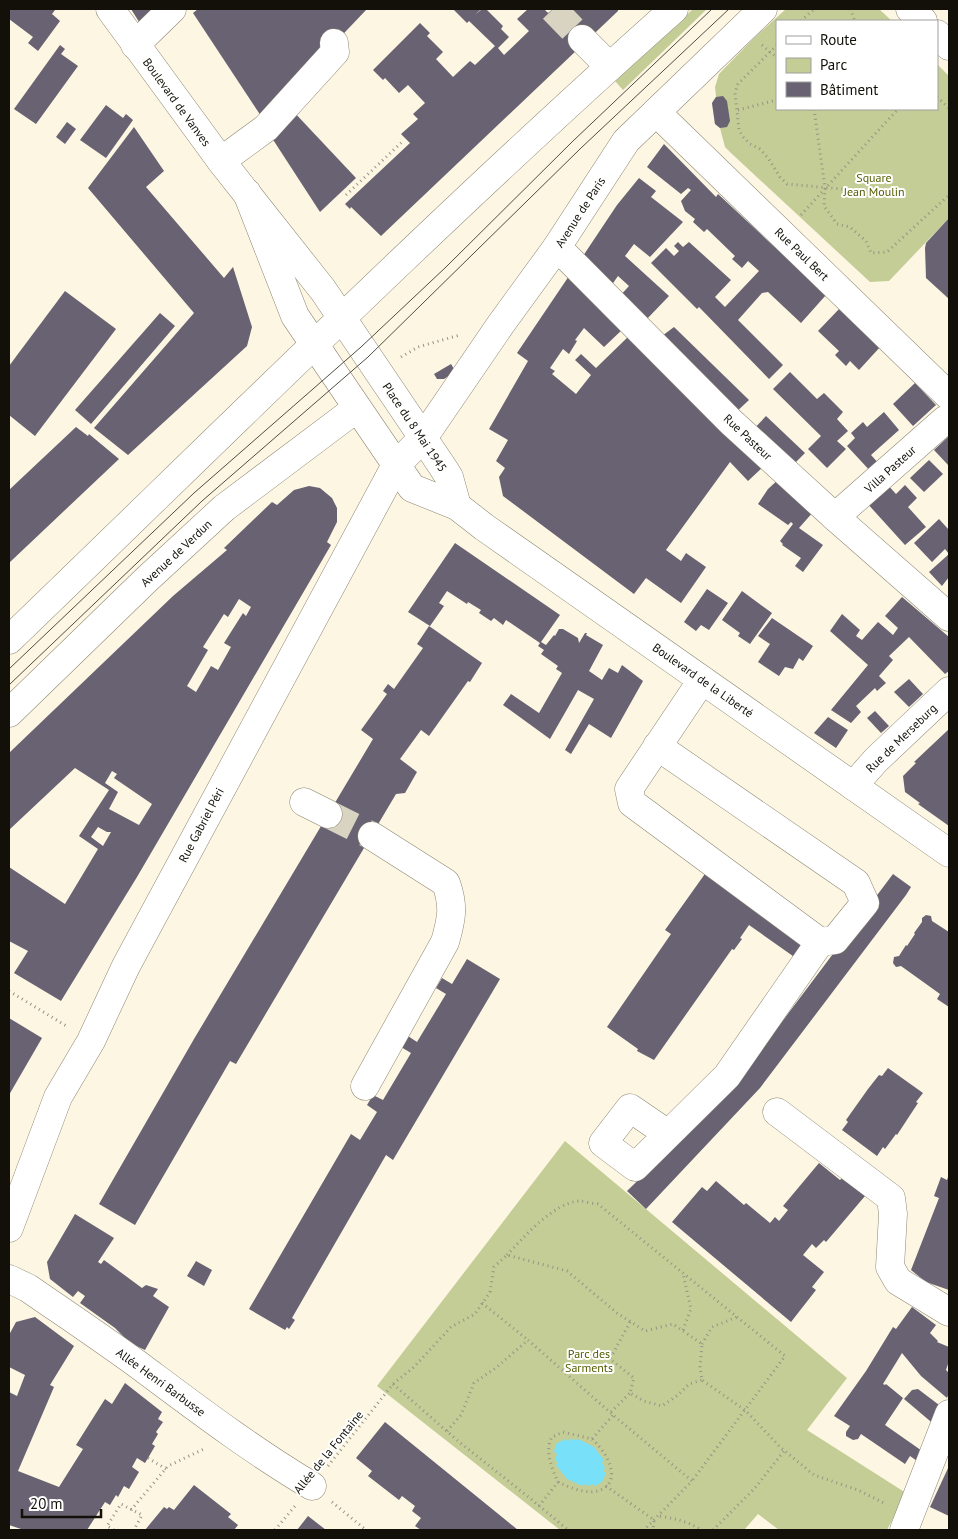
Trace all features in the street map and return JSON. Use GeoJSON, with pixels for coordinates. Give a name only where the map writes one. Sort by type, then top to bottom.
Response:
{"type":"FeatureCollection","features":[{"type":"Feature","properties":{"kind":"street","name":"Boulevard de Vanves"},"geometry":{"type":"LineString","coordinates":[[110,9],[221,161],[324,290],[342,318]]}},
{"type":"Feature","properties":{"kind":"street"},"geometry":{"type":"LineString","coordinates":[[135,44],[172,9]]}},
{"type":"Feature","properties":{"kind":"street"},"geometry":{"type":"LineString","coordinates":[[9,640],[417,246],[609,66],[674,9]]}},
{"type":"Feature","properties":{"kind":"street","name":"Avenue de Paris"},"geometry":{"type":"LineString","coordinates":[[423,438],[500,324],[557,247],[626,141],[762,9]]}},
{"type":"Feature","properties":{"kind":"street"},"geometry":{"type":"LineString","coordinates":[[910,9],[922,20]]}},
{"type":"Feature","properties":{"kind":"street"},"geometry":{"type":"LineString","coordinates":[[938,35],[949,46]]}},
{"type":"Feature","properties":{"kind":"street"},"geometry":{"type":"LineString","coordinates":[[582,39],[609,66]]}},
{"type":"Feature","properties":{"kind":"street"},"geometry":{"type":"LineString","coordinates":[[221,161],[266,128],[335,52],[334,43]]}},
{"type":"Feature","properties":{"kind":"street","name":"Rue Paul Bert"},"geometry":{"type":"LineString","coordinates":[[656,112],[782,235],[947,408]]}},
{"type":"Feature","properties":{"kind":"street","name":"Boulevard de Vanves"},"geometry":{"type":"LineString","coordinates":[[247,193],[295,316],[315,345]]}},
{"type":"Feature","properties":{"kind":"street","name":"Rue Pasteur"},"geometry":{"type":"LineString","coordinates":[[557,247],[731,422],[835,518],[949,617]]}},
{"type":"Feature","properties":{"kind":"street","name":"Place du 8 Mai 1945"},"geometry":{"type":"LineString","coordinates":[[342,318],[449,476],[457,506]]}},
{"type":"Feature","properties":{"kind":"street"},"geometry":{"type":"LineString","coordinates":[[315,345],[412,488],[457,506]]}},
{"type":"Feature","properties":{"kind":"street","name":"Avenue de Verdun"},"geometry":{"type":"LineString","coordinates":[[9,713],[146,580],[224,508],[357,408]]}},
{"type":"Feature","properties":{"kind":"street","name":"Villa Pasteur"},"geometry":{"type":"LineString","coordinates":[[835,518],[947,408]]}},
{"type":"Feature","properties":{"kind":"street","name":"Rue Gabriel Péri"},"geometry":{"type":"LineString","coordinates":[[9,1228],[58,1097],[90,1040],[126,966],[396,465],[423,438]]}},
{"type":"Feature","properties":{"kind":"street","name":"Boulevard de la Liberté"},"geometry":{"type":"LineString","coordinates":[[457,506],[484,527],[949,854]]}},
{"type":"Feature","properties":{"kind":"street"},"geometry":{"type":"LineString","coordinates":[[657,746],[856,883],[865,903],[835,940],[820,942],[632,803],[629,789],[657,746],[702,680]]}},
{"type":"Feature","properties":{"kind":"street","name":"Rue de Merseburg"},"geometry":{"type":"LineString","coordinates":[[853,786],[876,760],[949,691]]}},
{"type":"Feature","properties":{"kind":"street"},"geometry":{"type":"LineString","coordinates":[[304,802],[328,814]]}},
{"type":"Feature","properties":{"kind":"street"},"geometry":{"type":"LineString","coordinates":[[365,1086],[445,942],[452,918],[450,896],[446,883],[372,836]]}},
{"type":"Feature","properties":{"kind":"street"},"geometry":{"type":"LineString","coordinates":[[668,1134],[728,1076],[820,942]]}},
{"type":"Feature","properties":{"kind":"street"},"geometry":{"type":"LineString","coordinates":[[777,1112],[891,1198],[893,1214],[890,1267],[898,1281],[949,1312]]}},
{"type":"Feature","properties":{"kind":"street","name":"Allée Henri Barbusse"},"geometry":{"type":"LineString","coordinates":[[9,1279],[28,1288],[274,1464],[312,1486]]}},
{"type":"Feature","properties":{"kind":"street"},"geometry":{"type":"LineString","coordinates":[[907,1522],[949,1414]]}},
{"type":"Feature","properties":{"kind":"path"},"geometry":{"type":"LineString","coordinates":[[802,20],[814,9]]}},
{"type":"Feature","properties":{"kind":"path"},"geometry":{"type":"LineString","coordinates":[[776,46],[738,84],[735,93],[739,130],[743,137],[750,144],[760,149],[787,184],[864,190]]}},
{"type":"Feature","properties":{"kind":"path"},"geometry":{"type":"LineString","coordinates":[[938,98],[949,108]]}},
{"type":"Feature","properties":{"kind":"path"},"geometry":{"type":"LineString","coordinates":[[738,110],[776,100]]}},
{"type":"Feature","properties":{"kind":"path"},"geometry":{"type":"LineString","coordinates":[[814,110],[825,188],[824,206],[838,224],[850,227],[866,241],[871,253],[887,252],[949,194]]}},
{"type":"Feature","properties":{"kind":"path"},"geometry":{"type":"LineString","coordinates":[[782,235],[897,110]]}},
{"type":"Feature","properties":{"kind":"path"},"geometry":{"type":"LineString","coordinates":[[346,195],[402,142]]}},
{"type":"Feature","properties":{"kind":"path"},"geometry":{"type":"LineString","coordinates":[[395,362],[418,347],[460,334]]}},
{"type":"Feature","properties":{"kind":"path"},"geometry":{"type":"LineString","coordinates":[[9,991],[90,1040]]}},
{"type":"Feature","properties":{"kind":"path"},"geometry":{"type":"LineString","coordinates":[[644,1530],[692,1481],[746,1411],[785,1356],[598,1204],[578,1201],[556,1210],[540,1222],[494,1267],[490,1292],[482,1303],[528,1340],[692,1481]]}},
{"type":"Feature","properties":{"kind":"path"},"geometry":{"type":"LineString","coordinates":[[507,1255],[567,1271],[617,1313],[645,1331],[673,1324],[702,1344]]}},
{"type":"Feature","properties":{"kind":"path"},"geometry":{"type":"LineString","coordinates":[[683,1272],[691,1309],[683,1330]]}},
{"type":"Feature","properties":{"kind":"path","name":"Allée de la Fontaine"},"geometry":{"type":"LineString","coordinates":[[275,1530],[393,1384],[414,1367],[451,1326],[475,1314],[482,1303]]}},
{"type":"Feature","properties":{"kind":"path"},"geometry":{"type":"LineString","coordinates":[[737,1317],[712,1327],[702,1344],[700,1368],[702,1380],[746,1411],[784,1451],[814,1475],[858,1490],[890,1506],[907,1522]]}},
{"type":"Feature","properties":{"kind":"path"},"geometry":{"type":"LineString","coordinates":[[592,1439],[630,1393],[634,1378],[610,1359],[630,1322]]}},
{"type":"Feature","properties":{"kind":"path"},"geometry":{"type":"LineString","coordinates":[[447,1431],[461,1415],[474,1383],[497,1367],[528,1340]]}},
{"type":"Feature","properties":{"kind":"path"},"geometry":{"type":"LineString","coordinates":[[630,1393],[644,1402],[662,1406],[678,1395],[689,1384],[702,1380]]}},
{"type":"Feature","properties":{"kind":"path"},"geometry":{"type":"LineString","coordinates":[[393,1384],[568,1530]]}},
{"type":"Feature","properties":{"kind":"path"},"geometry":{"type":"LineString","coordinates":[[131,1510],[168,1466],[210,1446],[224,1429]]}},
{"type":"Feature","properties":{"kind":"path"},"geometry":{"type":"LineString","coordinates":[[563,1432],[592,1439],[599,1445],[608,1460],[611,1477],[606,1486],[600,1490],[587,1491],[578,1490],[558,1482],[550,1458],[548,1444],[552,1437],[563,1432]]}},
{"type":"Feature","properties":{"kind":"path"},"geometry":{"type":"LineString","coordinates":[[713,1530],[754,1488],[784,1451]]}},
{"type":"Feature","properties":{"kind":"path"},"geometry":{"type":"LineString","coordinates":[[148,1458],[166,1469]]}},
{"type":"Feature","properties":{"kind":"path"},"geometry":{"type":"LineString","coordinates":[[539,1506],[558,1482]]}},
{"type":"Feature","properties":{"kind":"path"},"geometry":{"type":"LineString","coordinates":[[312,1486],[366,1530]]}},
{"type":"Feature","properties":{"kind":"path"},"geometry":{"type":"LineString","coordinates":[[606,1486],[654,1520]]}},
{"type":"Feature","properties":{"kind":"path"},"geometry":{"type":"LineString","coordinates":[[114,1530],[107,1526],[121,1504],[142,1515],[134,1530]]}},
{"type":"Feature","properties":{"kind":"path"},"geometry":{"type":"LineString","coordinates":[[659,1516],[680,1520],[694,1525],[701,1530]]}},
{"type":"Feature","properties":{"kind":"path"},"geometry":{"type":"LineString","coordinates":[[653,1530],[654,1520]]}},
{"type":"Feature","properties":{"kind":"green space"},"geometry":{"type":"Polygon","coordinates":[[[693,9],[707,9],[623,90],[615,81],[693,9]]]}},
{"type":"Feature","properties":{"kind":"green space","name":"Square Jean Moulin"},"geometry":{"type":"Polygon","coordinates":[[[786,9],[879,9],[891,20],[776,20],[776,110],[938,110],[938,65],[949,76],[949,218],[889,281],[870,282],[725,147],[720,128],[715,124],[712,103],[716,97],[715,87],[719,74],[786,9]]]}},
{"type":"Feature","properties":{"kind":"green space","name":"Parc des Sarments"},"geometry":{"type":"Polygon","coordinates":[[[565,1141],[847,1378],[807,1430],[906,1493],[887,1530],[779,1530],[758,1514],[744,1530],[560,1530],[377,1386],[565,1141]]]}},
{"type":"Feature","properties":{"kind":"water"},"geometry":{"type":"Polygon","coordinates":[[[565,1439],[567,1441],[578,1439],[594,1447],[604,1460],[602,1462],[605,1468],[603,1471],[606,1473],[602,1482],[595,1486],[584,1484],[582,1486],[567,1479],[556,1465],[558,1463],[555,1460],[557,1454],[554,1452],[556,1444],[565,1439]]]}},
{"type":"Feature","properties":{"kind":"building"},"geometry":{"type":"Polygon","coordinates":[[[9,9],[53,9],[55,10],[52,14],[60,21],[38,51],[28,43],[33,37],[9,19],[9,9]]]}},
{"type":"Feature","properties":{"kind":"building"},"geometry":{"type":"Polygon","coordinates":[[[131,9],[156,9],[141,25],[131,9]]]}},
{"type":"Feature","properties":{"kind":"building"},"geometry":{"type":"Polygon","coordinates":[[[198,9],[367,9],[269,112],[261,116],[193,13],[198,9]]]}},
{"type":"Feature","properties":{"kind":"building"},"geometry":{"type":"Polygon","coordinates":[[[453,9],[481,9],[475,15],[482,9],[486,9],[503,26],[501,29],[509,37],[498,48],[504,55],[529,31],[517,19],[528,9],[544,9],[548,13],[553,9],[618,9],[618,11],[381,236],[351,207],[350,209],[345,204],[410,143],[401,134],[418,119],[413,114],[425,103],[408,85],[399,93],[385,78],[383,80],[373,70],[420,23],[430,33],[427,36],[443,52],[436,59],[453,77],[470,61],[475,65],[495,46],[469,21],[467,23],[453,9]]]}},
{"type":"Feature","properties":{"kind":"building"},"geometry":{"type":"Polygon","coordinates":[[[60,45],[65,49],[61,54],[78,66],[36,124],[14,109],[60,45]]]}},
{"type":"Feature","properties":{"kind":"building"},"geometry":{"type":"Polygon","coordinates":[[[723,96],[727,101],[730,121],[727,127],[720,128],[715,124],[712,103],[716,97],[723,96]]]}},
{"type":"Feature","properties":{"kind":"building"},"geometry":{"type":"Polygon","coordinates":[[[106,105],[123,118],[126,114],[133,120],[106,158],[80,140],[106,105]]]}},
{"type":"Feature","properties":{"kind":"building"},"geometry":{"type":"Polygon","coordinates":[[[292,110],[356,178],[320,212],[270,135],[292,110]]]}},
{"type":"Feature","properties":{"kind":"building"},"geometry":{"type":"Polygon","coordinates":[[[67,122],[76,129],[65,144],[56,137],[67,122]]]}},
{"type":"Feature","properties":{"kind":"building"},"geometry":{"type":"Polygon","coordinates":[[[134,127],[164,171],[146,187],[224,278],[233,267],[252,327],[247,346],[128,455],[94,428],[194,313],[88,188],[134,127]]]}},
{"type":"Feature","properties":{"kind":"building"},"geometry":{"type":"Polygon","coordinates":[[[664,144],[716,197],[718,194],[826,295],[801,323],[768,292],[762,293],[738,320],[783,365],[769,379],[699,307],[697,309],[651,263],[666,248],[674,256],[679,251],[674,246],[678,242],[683,247],[689,242],[731,280],[715,297],[725,307],[759,271],[748,261],[742,268],[732,259],[735,256],[707,229],[704,232],[693,222],[695,219],[685,211],[681,201],[691,190],[688,188],[681,194],[647,167],[664,144]]]}},
{"type":"Feature","properties":{"kind":"building"},"geometry":{"type":"Polygon","coordinates":[[[639,178],[656,191],[651,197],[683,222],[650,257],[634,244],[625,256],[669,296],[645,321],[619,297],[629,286],[618,276],[611,286],[581,259],[617,205],[639,178]]]}},
{"type":"Feature","properties":{"kind":"building"},"geometry":{"type":"Polygon","coordinates":[[[949,218],[949,299],[926,278],[925,248],[926,243],[949,218]]]}},
{"type":"Feature","properties":{"kind":"building"},"geometry":{"type":"Polygon","coordinates":[[[571,273],[624,328],[604,347],[584,328],[575,340],[577,341],[569,354],[563,349],[550,368],[555,371],[552,374],[576,394],[591,375],[575,360],[581,354],[596,368],[630,335],[765,465],[748,481],[730,462],[666,550],[681,561],[686,553],[706,567],[681,603],[646,578],[634,594],[503,496],[499,477],[505,468],[496,461],[508,440],[489,429],[528,361],[517,353],[571,273]]]}},
{"type":"Feature","properties":{"kind":"building"},"geometry":{"type":"Polygon","coordinates":[[[65,291],[116,329],[35,436],[9,415],[9,366],[65,291]]]}},
{"type":"Feature","properties":{"kind":"building"},"geometry":{"type":"Polygon","coordinates":[[[840,308],[881,346],[859,370],[850,361],[846,366],[835,355],[839,351],[818,331],[840,308]]]}},
{"type":"Feature","properties":{"kind":"building"},"geometry":{"type":"Polygon","coordinates":[[[160,313],[175,326],[91,424],[75,410],[160,313]]]}},
{"type":"Feature","properties":{"kind":"building"},"geometry":{"type":"Polygon","coordinates":[[[674,327],[749,400],[734,414],[658,339],[674,327]]]}},
{"type":"Feature","properties":{"kind":"building"},"geometry":{"type":"Polygon","coordinates":[[[451,364],[454,369],[452,374],[444,379],[437,379],[434,374],[451,364]]]}},
{"type":"Feature","properties":{"kind":"building"},"geometry":{"type":"Polygon","coordinates":[[[790,372],[817,399],[824,393],[843,412],[837,419],[848,431],[837,441],[846,449],[827,468],[808,449],[821,436],[773,389],[790,372]]]}},
{"type":"Feature","properties":{"kind":"building"},"geometry":{"type":"Polygon","coordinates":[[[915,383],[936,405],[913,426],[893,404],[915,383]]]}},
{"type":"Feature","properties":{"kind":"building"},"geometry":{"type":"Polygon","coordinates":[[[884,412],[899,430],[871,455],[881,466],[873,474],[847,446],[855,438],[851,433],[863,422],[867,427],[884,412]]]}},
{"type":"Feature","properties":{"kind":"building"},"geometry":{"type":"Polygon","coordinates":[[[766,416],[805,453],[790,468],[752,431],[766,416]]]}},
{"type":"Feature","properties":{"kind":"building"},"geometry":{"type":"Polygon","coordinates":[[[76,427],[88,436],[89,434],[119,459],[9,563],[9,490],[76,427]]]}},
{"type":"Feature","properties":{"kind":"building"},"geometry":{"type":"Polygon","coordinates":[[[949,436],[949,466],[934,450],[949,436]]]}},
{"type":"Feature","properties":{"kind":"building"},"geometry":{"type":"Polygon","coordinates":[[[929,460],[943,474],[924,492],[910,478],[929,460]]]}},
{"type":"Feature","properties":{"kind":"building"},"geometry":{"type":"Polygon","coordinates":[[[779,479],[814,511],[799,528],[823,545],[803,572],[795,566],[801,558],[782,545],[780,541],[793,524],[791,522],[788,525],[758,504],[768,489],[779,479]]]}},
{"type":"Feature","properties":{"kind":"building"},"geometry":{"type":"Polygon","coordinates":[[[886,483],[896,494],[905,485],[917,498],[908,507],[926,527],[905,545],[866,502],[886,483]]]}},
{"type":"Feature","properties":{"kind":"building"},"geometry":{"type":"Polygon","coordinates":[[[309,486],[320,488],[332,498],[337,508],[337,522],[327,542],[331,545],[137,877],[61,1001],[14,973],[28,951],[9,941],[9,867],[65,904],[98,849],[79,836],[109,790],[75,768],[9,830],[9,753],[173,596],[227,550],[224,548],[272,502],[277,505],[294,490],[309,486]],[[239,599],[228,617],[224,614],[203,647],[208,650],[187,686],[196,692],[211,666],[218,670],[231,647],[224,643],[243,613],[246,616],[251,607],[239,599]],[[112,771],[105,783],[118,792],[109,809],[139,825],[152,804],[114,778],[117,774],[112,771]],[[98,827],[91,837],[103,846],[111,832],[98,827]]]}},
{"type":"Feature","properties":{"kind":"building"},"geometry":{"type":"Polygon","coordinates":[[[939,519],[949,530],[949,554],[945,549],[932,562],[914,543],[939,519]]]}},
{"type":"Feature","properties":{"kind":"building"},"geometry":{"type":"Polygon","coordinates":[[[455,543],[560,615],[541,642],[546,645],[559,629],[563,629],[578,638],[579,643],[585,633],[587,633],[586,635],[603,645],[589,671],[602,680],[609,668],[618,673],[622,665],[643,681],[611,738],[589,724],[571,754],[565,750],[594,699],[578,690],[550,739],[503,705],[511,694],[539,713],[562,673],[556,669],[558,666],[541,654],[544,650],[538,646],[540,643],[506,620],[503,625],[494,618],[491,621],[479,613],[481,610],[468,602],[467,604],[447,591],[439,603],[444,606],[430,626],[408,612],[455,543]]]}},
{"type":"Feature","properties":{"kind":"building"},"geometry":{"type":"Polygon","coordinates":[[[949,554],[949,577],[942,586],[929,572],[949,554]]]}},
{"type":"Feature","properties":{"kind":"building"},"geometry":{"type":"Polygon","coordinates":[[[707,589],[728,603],[709,630],[701,625],[696,631],[684,622],[707,589]]]}},
{"type":"Feature","properties":{"kind":"building"},"geometry":{"type":"Polygon","coordinates":[[[742,591],[772,613],[750,644],[738,636],[740,633],[722,620],[742,591]]]}},
{"type":"Feature","properties":{"kind":"building"},"geometry":{"type":"Polygon","coordinates":[[[902,597],[949,637],[949,671],[945,674],[909,637],[889,656],[893,660],[879,676],[886,683],[877,691],[875,688],[856,706],[861,712],[851,723],[831,710],[868,665],[830,631],[842,614],[860,630],[856,636],[862,640],[878,622],[893,635],[898,628],[885,616],[902,597]]]}},
{"type":"Feature","properties":{"kind":"building"},"geometry":{"type":"Polygon","coordinates":[[[772,618],[813,646],[803,661],[799,658],[793,669],[785,667],[779,676],[758,662],[770,644],[758,636],[772,618]]]}},
{"type":"Feature","properties":{"kind":"building"},"geometry":{"type":"Polygon","coordinates":[[[429,626],[482,663],[429,736],[421,730],[400,759],[417,772],[405,793],[396,794],[236,1064],[230,1061],[135,1225],[99,1204],[194,1039],[373,739],[361,730],[387,694],[383,691],[388,684],[394,689],[423,648],[417,644],[429,626]]]}},
{"type":"Feature","properties":{"kind":"building"},"geometry":{"type":"Polygon","coordinates":[[[909,679],[923,694],[909,707],[894,692],[909,679]]]}},
{"type":"Feature","properties":{"kind":"building"},"geometry":{"type":"Polygon","coordinates":[[[875,711],[889,726],[881,733],[867,718],[875,711]]]}},
{"type":"Feature","properties":{"kind":"building"},"geometry":{"type":"Polygon","coordinates":[[[828,717],[848,730],[836,748],[814,733],[828,717]]]}},
{"type":"Feature","properties":{"kind":"building"},"geometry":{"type":"Polygon","coordinates":[[[949,729],[949,826],[918,804],[920,803],[905,792],[903,776],[916,763],[914,762],[949,729]]]}},
{"type":"Feature","properties":{"kind":"building"},"geometry":{"type":"Polygon","coordinates":[[[707,871],[812,943],[800,961],[749,925],[740,938],[742,939],[734,950],[732,949],[654,1060],[637,1051],[638,1049],[607,1027],[671,934],[665,930],[707,871]]]}},
{"type":"Feature","properties":{"kind":"building"},"geometry":{"type":"Polygon","coordinates":[[[893,874],[911,887],[906,895],[760,1088],[646,1209],[627,1191],[694,1126],[742,1075],[893,874]]]}},
{"type":"Feature","properties":{"kind":"building"},"geometry":{"type":"Polygon","coordinates":[[[926,915],[931,916],[932,921],[949,932],[949,1007],[937,999],[940,994],[901,966],[896,967],[893,963],[894,957],[899,956],[907,946],[922,922],[922,918],[926,915]]]}},
{"type":"Feature","properties":{"kind":"building"},"geometry":{"type":"Polygon","coordinates":[[[467,959],[500,979],[393,1160],[386,1155],[292,1318],[295,1320],[289,1329],[287,1327],[285,1330],[249,1309],[351,1134],[360,1140],[377,1112],[367,1105],[373,1095],[383,1100],[411,1053],[401,1047],[408,1036],[417,1042],[446,994],[436,988],[442,978],[452,984],[467,959]]]}},
{"type":"Feature","properties":{"kind":"building"},"geometry":{"type":"Polygon","coordinates":[[[9,1018],[42,1038],[9,1095],[9,1018]]]}},
{"type":"Feature","properties":{"kind":"building"},"geometry":{"type":"Polygon","coordinates":[[[888,1068],[923,1093],[897,1135],[885,1149],[883,1147],[877,1156],[842,1130],[848,1122],[846,1120],[868,1089],[879,1075],[882,1076],[888,1068]]]}},
{"type":"Feature","properties":{"kind":"building"},"geometry":{"type":"Polygon","coordinates":[[[819,1163],[840,1180],[843,1177],[865,1196],[826,1242],[824,1240],[816,1248],[812,1244],[803,1255],[824,1272],[812,1287],[816,1290],[791,1322],[672,1222],[702,1187],[707,1191],[716,1181],[744,1205],[746,1203],[770,1223],[775,1217],[779,1221],[788,1210],[783,1206],[819,1163]]]}},
{"type":"Feature","properties":{"kind":"building"},"geometry":{"type":"Polygon","coordinates":[[[949,1174],[949,1290],[926,1282],[911,1270],[939,1198],[934,1196],[941,1177],[947,1180],[949,1174]]]}},
{"type":"Feature","properties":{"kind":"building"},"geometry":{"type":"Polygon","coordinates":[[[75,1214],[114,1238],[98,1262],[101,1264],[104,1260],[142,1288],[146,1285],[158,1289],[153,1296],[169,1307],[145,1350],[130,1343],[115,1328],[80,1303],[85,1296],[78,1291],[73,1297],[50,1279],[47,1262],[75,1214]]]}},
{"type":"Feature","properties":{"kind":"building"},"geometry":{"type":"Polygon","coordinates":[[[196,1261],[212,1270],[204,1286],[187,1276],[196,1261]]]}},
{"type":"Feature","properties":{"kind":"building"},"geometry":{"type":"Polygon","coordinates":[[[912,1307],[936,1325],[930,1333],[937,1342],[949,1347],[949,1361],[946,1370],[949,1373],[949,1393],[947,1398],[921,1376],[902,1353],[883,1384],[886,1384],[903,1398],[885,1425],[925,1453],[920,1463],[910,1456],[905,1464],[861,1434],[858,1439],[853,1440],[846,1436],[850,1426],[834,1416],[866,1371],[893,1327],[896,1329],[912,1307]]]}},
{"type":"Feature","properties":{"kind":"building"},"geometry":{"type":"Polygon","coordinates":[[[35,1317],[74,1346],[50,1385],[54,1387],[18,1471],[59,1487],[83,1449],[76,1445],[105,1399],[112,1404],[125,1383],[162,1412],[158,1419],[163,1422],[156,1432],[158,1434],[152,1444],[155,1446],[145,1463],[137,1458],[132,1467],[139,1472],[129,1489],[124,1486],[118,1497],[116,1495],[110,1505],[105,1502],[87,1530],[24,1530],[9,1525],[9,1392],[17,1396],[25,1375],[9,1367],[9,1335],[16,1322],[35,1317]]]}},
{"type":"Feature","properties":{"kind":"building"},"geometry":{"type":"Polygon","coordinates":[[[918,1389],[943,1408],[936,1426],[904,1399],[912,1390],[918,1389]]]}},
{"type":"Feature","properties":{"kind":"building"},"geometry":{"type":"Polygon","coordinates":[[[385,1422],[518,1530],[421,1530],[415,1526],[421,1518],[412,1511],[415,1506],[402,1496],[399,1500],[368,1476],[372,1471],[356,1458],[385,1422]]]}},
{"type":"Feature","properties":{"kind":"building"},"geometry":{"type":"Polygon","coordinates":[[[949,1466],[949,1516],[930,1507],[949,1466]]]}},
{"type":"Feature","properties":{"kind":"building"},"geometry":{"type":"Polygon","coordinates":[[[194,1485],[231,1514],[228,1517],[238,1525],[234,1530],[145,1530],[164,1507],[174,1510],[194,1485]]]}},
{"type":"Feature","properties":{"kind":"building"},"geometry":{"type":"Polygon","coordinates":[[[308,1516],[326,1530],[297,1530],[308,1516]]]}},
{"type":"Feature","properties":{"kind":"tunnel"},"geometry":{"type":"LineString","coordinates":[[553,9],[582,39]]}},
{"type":"Feature","properties":{"kind":"tunnel"},"geometry":{"type":"LineString","coordinates":[[328,814],[372,836]]}},
{"type":"Feature","properties":{"kind":"tram line"},"geometry":{"type":"LineString","coordinates":[[9,669],[194,493],[361,347],[712,9]]}},
{"type":"Feature","properties":{"kind":"tram line"},"geometry":{"type":"LineString","coordinates":[[9,685],[202,501],[368,357],[581,148],[729,9]]}}]}
